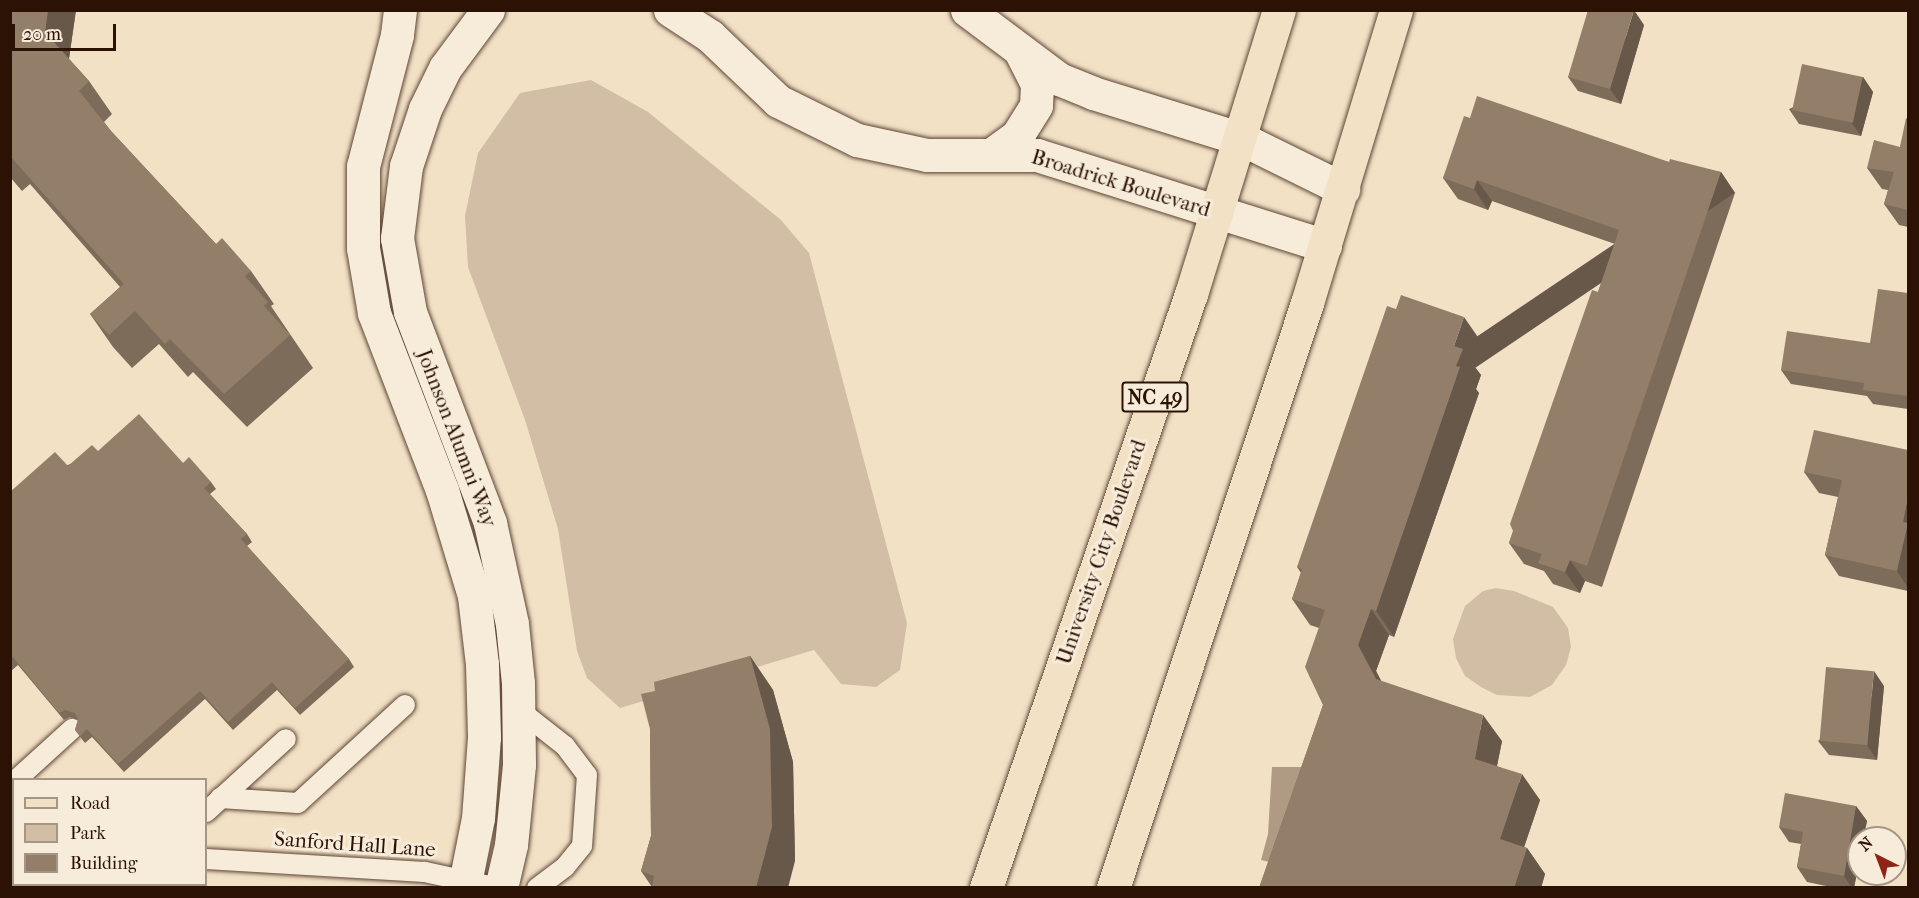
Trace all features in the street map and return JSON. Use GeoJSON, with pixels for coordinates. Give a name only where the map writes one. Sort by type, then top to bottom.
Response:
{"type":"FeatureCollection","features":[{"type":"Feature","properties":{"kind":"main road","name":"University City Boulevard"},"geometry":{"type":"LineString","coordinates":[[986,888],[1242,139],[1279,10]]}},
{"type":"Feature","properties":{"kind":"main road"},"geometry":{"type":"LineString","coordinates":[[1113,888],[1192,658],[1325,246],[1395,10]]}},
{"type":"Feature","properties":{"kind":"street","name":"Johnson Alumni Way"},"geometry":{"type":"LineString","coordinates":[[400,10],[397,35],[363,166],[363,248],[374,313],[442,490],[474,596],[482,664],[484,737],[478,818],[465,883]]}},
{"type":"Feature","properties":{"kind":"street","name":"Johnson Alumni Way"},"geometry":{"type":"LineString","coordinates":[[488,10],[445,68],[425,109],[406,166],[397,238],[410,312],[490,523],[512,624],[518,709],[517,804],[500,888]]}},
{"type":"Feature","properties":{"kind":"street","name":"Broadrick Boulevard"},"geometry":{"type":"LineString","coordinates":[[670,10],[710,36],[778,101],[840,134],[927,155],[1037,154],[1325,246]]}},
{"type":"Feature","properties":{"kind":"street"},"geometry":{"type":"LineString","coordinates":[[967,10],[1051,75],[1093,93],[1242,139],[1343,189]]}},
{"type":"Feature","properties":{"kind":"street"},"geometry":{"type":"LineString","coordinates":[[992,154],[1017,136],[1036,105],[1035,75],[995,10]]}},
{"type":"Feature","properties":{"kind":"lane"},"geometry":{"type":"LineString","coordinates":[[213,805],[298,803],[405,705]]}},
{"type":"Feature","properties":{"kind":"lane"},"geometry":{"type":"LineString","coordinates":[[518,709],[565,746],[587,776],[582,846],[565,867],[537,888]]}},
{"type":"Feature","properties":{"kind":"lane"},"geometry":{"type":"LineString","coordinates":[[17,778],[72,729]]}},
{"type":"Feature","properties":{"kind":"lane"},"geometry":{"type":"LineString","coordinates":[[213,805],[286,739]]}},
{"type":"Feature","properties":{"kind":"lane","name":"Sanford Hall Lane"},"geometry":{"type":"LineString","coordinates":[[207,859],[366,867],[500,888]]}},
{"type":"Feature","properties":{"kind":"green space"},"geometry":{"type":"Polygon","coordinates":[[[591,80],[648,112],[781,220],[809,253],[907,623],[900,670],[876,687],[841,684],[814,650],[620,708],[587,678],[577,651],[558,529],[525,420],[468,267],[465,216],[478,153],[520,93],[591,80]]]}},
{"type":"Feature","properties":{"kind":"green space"},"geometry":{"type":"Polygon","coordinates":[[[1496,588],[1514,591],[1553,607],[1568,628],[1571,647],[1566,665],[1552,685],[1530,697],[1497,695],[1481,687],[1465,676],[1456,658],[1453,639],[1465,606],[1483,591],[1496,588]]]}},
{"type":"Feature","properties":{"kind":"shaded area"},"geometry":{"type":"Polygon","coordinates":[[[1272,767],[1307,767],[1281,865],[1261,860],[1268,834],[1272,767]]]}},
{"type":"Feature","properties":{"kind":"building"},"geometry":{"type":"Polygon","coordinates":[[[10,10],[48,10],[45,32],[89,81],[79,91],[111,131],[216,244],[222,238],[251,271],[245,276],[268,302],[264,306],[290,335],[224,394],[170,339],[165,344],[135,311],[109,335],[90,314],[124,284],[10,156],[10,10]]]}},
{"type":"Feature","properties":{"kind":"building"},"geometry":{"type":"Polygon","coordinates":[[[1588,10],[1634,10],[1610,89],[1568,77],[1588,10]]]}},
{"type":"Feature","properties":{"kind":"building"},"geometry":{"type":"Polygon","coordinates":[[[1802,64],[1863,77],[1853,123],[1792,110],[1802,64]]]}},
{"type":"Feature","properties":{"kind":"building"},"geometry":{"type":"Polygon","coordinates":[[[1477,96],[1669,162],[1670,159],[1721,172],[1587,566],[1570,560],[1565,572],[1538,563],[1542,554],[1509,543],[1513,531],[1510,524],[1592,290],[1598,292],[1619,230],[1477,180],[1474,189],[1443,178],[1464,116],[1470,118],[1477,96]]]}},
{"type":"Feature","properties":{"kind":"building"},"geometry":{"type":"Polygon","coordinates":[[[1906,118],[1908,119],[1908,210],[1884,204],[1894,172],[1867,168],[1874,140],[1900,147],[1906,118]]]}},
{"type":"Feature","properties":{"kind":"building"},"geometry":{"type":"Polygon","coordinates":[[[1878,289],[1908,293],[1908,396],[1863,390],[1864,383],[1781,370],[1787,331],[1870,343],[1878,289]]]}},
{"type":"Feature","properties":{"kind":"building"},"geometry":{"type":"Polygon","coordinates":[[[1401,295],[1464,317],[1454,346],[1463,349],[1456,366],[1460,367],[1376,611],[1371,609],[1358,645],[1376,679],[1483,715],[1475,759],[1522,774],[1500,839],[1527,848],[1514,888],[1259,888],[1323,705],[1305,667],[1325,610],[1292,599],[1302,569],[1297,567],[1387,306],[1396,309],[1401,295]]]}},
{"type":"Feature","properties":{"kind":"building"},"geometry":{"type":"Polygon","coordinates":[[[139,414],[183,463],[189,457],[211,482],[204,488],[247,534],[241,539],[349,659],[295,708],[272,682],[228,722],[200,691],[118,764],[87,729],[80,736],[75,730],[78,719],[75,713],[65,710],[59,713],[13,657],[10,660],[10,492],[55,452],[68,466],[92,445],[98,451],[139,414]]]}},
{"type":"Feature","properties":{"kind":"building"},"geometry":{"type":"Polygon","coordinates":[[[1814,430],[1908,450],[1908,497],[1903,522],[1908,523],[1897,571],[1825,555],[1842,480],[1804,472],[1814,430]]]}},
{"type":"Feature","properties":{"kind":"building"},"geometry":{"type":"Polygon","coordinates":[[[750,656],[770,729],[772,827],[756,888],[652,888],[654,876],[641,871],[651,836],[650,729],[641,694],[655,691],[654,682],[750,656]]]}},
{"type":"Feature","properties":{"kind":"building"},"geometry":{"type":"Polygon","coordinates":[[[1826,667],[1874,671],[1867,745],[1820,741],[1826,667]]]}},
{"type":"Feature","properties":{"kind":"building"},"geometry":{"type":"Polygon","coordinates":[[[1785,793],[1856,806],[1853,826],[1847,826],[1847,858],[1844,876],[1797,867],[1803,832],[1779,827],[1785,793]]]}}]}
